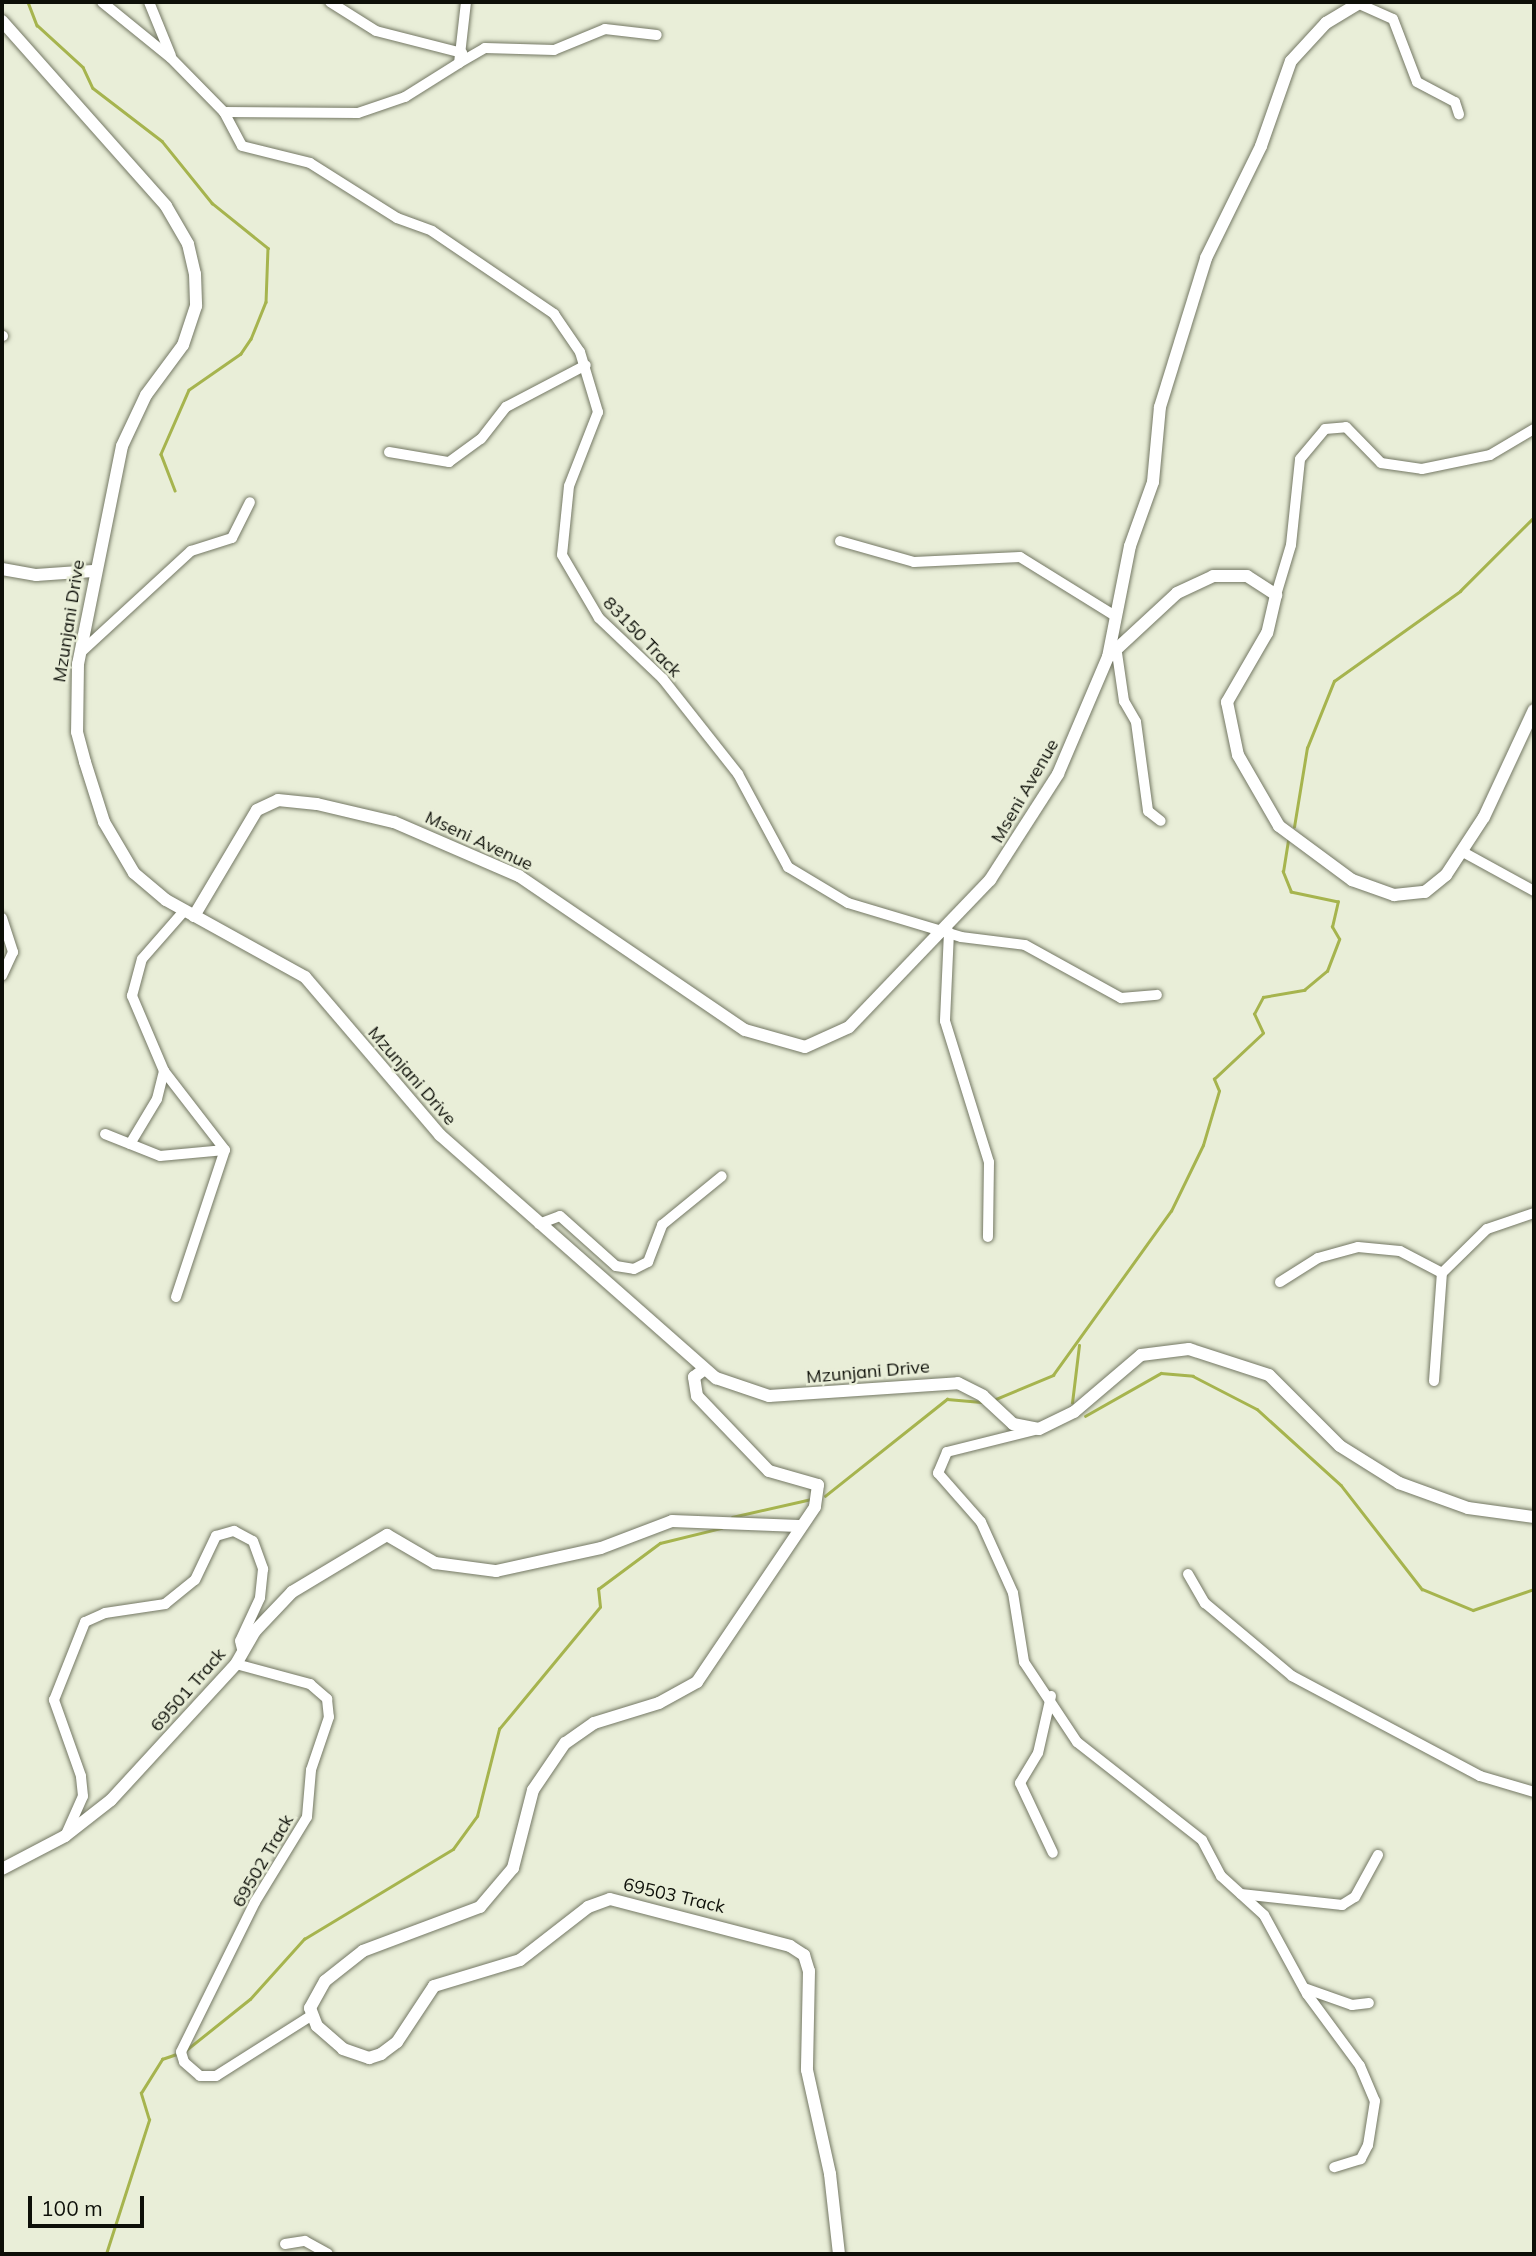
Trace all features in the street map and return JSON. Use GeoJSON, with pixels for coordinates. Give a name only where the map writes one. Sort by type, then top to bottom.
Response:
{"type":"FeatureCollection","features":[{"type":"Feature","properties":{"kind":"street","name":"83150 Track"},"geometry":{"type":"LineString","coordinates":[[103,2],[171,58],[224,112],[233,136],[252,152],[310,163],[541,301],[586,365],[598,412],[573,470],[561,547],[587,603],[663,679],[738,774],[788,867],[848,903],[946,931],[1025,945],[1121,998],[1157,995]]}},
{"type":"Feature","properties":{"kind":"street"},"geometry":{"type":"LineString","coordinates":[[149,2],[171,58]]}},
{"type":"Feature","properties":{"kind":"street"},"geometry":{"type":"LineString","coordinates":[[330,2],[376,31],[460,58]]}},
{"type":"Feature","properties":{"kind":"street"},"geometry":{"type":"LineString","coordinates":[[460,58],[466,2]]}},
{"type":"Feature","properties":{"kind":"street"},"geometry":{"type":"LineString","coordinates":[[1161,821],[1148,811],[1136,722],[1124,701],[1112,655],[1115,616],[1153,482],[1160,407],[1206,258],[1261,146],[1291,61],[1326,23],[1359,3],[1393,19],[1417,82],[1455,102],[1459,114]]}},
{"type":"Feature","properties":{"kind":"street","name":"Mzunjani Drive"},"geometry":{"type":"LineString","coordinates":[[2,21],[166,206],[188,244],[195,274],[196,306],[183,345],[146,395],[122,446],[93,571],[80,653],[77,732],[104,822],[134,873],[189,913],[305,977],[413,1109],[702,1371],[769,1396],[958,1383],[983,1396],[1013,1424],[1039,1429]]}},
{"type":"Feature","properties":{"kind":"street"},"geometry":{"type":"LineString","coordinates":[[224,112],[358,113],[405,97],[460,58],[485,48],[548,50],[605,29],[657,35]]}},
{"type":"Feature","properties":{"kind":"street"},"geometry":{"type":"LineString","coordinates":[[389,452],[449,462],[481,439],[506,407],[586,365]]}},
{"type":"Feature","properties":{"kind":"street"},"geometry":{"type":"LineString","coordinates":[[1534,429],[1489,455],[1422,469],[1381,463],[1342,425],[1325,429],[1300,459],[1288,562],[1276,594],[1267,633],[1227,702],[1230,733],[1264,808],[1352,880],[1394,894],[1434,886],[1463,852],[1534,710]]}},
{"type":"Feature","properties":{"kind":"street"},"geometry":{"type":"LineString","coordinates":[[80,653],[191,551],[232,537],[250,502]]}},
{"type":"Feature","properties":{"kind":"street"},"geometry":{"type":"LineString","coordinates":[[840,541],[914,562],[1020,557],[1115,616]]}},
{"type":"Feature","properties":{"kind":"street"},"geometry":{"type":"LineString","coordinates":[[2,569],[26,574],[93,571]]}},
{"type":"Feature","properties":{"kind":"street","name":"Mseni Avenue"},"geometry":{"type":"LineString","coordinates":[[189,913],[262,806],[286,800],[357,812],[519,876],[722,1020],[805,1047],[861,1017],[946,931],[1018,844],[1080,728],[1112,655],[1177,593],[1213,576],[1247,576],[1276,594]]}},
{"type":"Feature","properties":{"kind":"street"},"geometry":{"type":"LineString","coordinates":[[1463,852],[1534,891]]}},
{"type":"Feature","properties":{"kind":"street"},"geometry":{"type":"LineString","coordinates":[[189,913],[142,959],[132,996],[164,1071],[225,1150]]}},
{"type":"Feature","properties":{"kind":"street"},"geometry":{"type":"LineString","coordinates":[[2,918],[13,952],[2,976]]}},
{"type":"Feature","properties":{"kind":"street"},"geometry":{"type":"LineString","coordinates":[[946,931],[945,1021],[989,1162],[988,1237]]}},
{"type":"Feature","properties":{"kind":"street"},"geometry":{"type":"LineString","coordinates":[[130,1144],[157,1099],[164,1071]]}},
{"type":"Feature","properties":{"kind":"street"},"geometry":{"type":"LineString","coordinates":[[105,1134],[173,1158],[225,1150]]}},
{"type":"Feature","properties":{"kind":"street"},"geometry":{"type":"LineString","coordinates":[[176,1297],[225,1150]]}},
{"type":"Feature","properties":{"kind":"street"},"geometry":{"type":"LineString","coordinates":[[539,1224],[560,1216],[616,1266],[634,1269],[648,1262],[663,1225],[722,1176]]}},
{"type":"Feature","properties":{"kind":"street"},"geometry":{"type":"LineString","coordinates":[[1434,1381],[1442,1273],[1487,1229],[1534,1213]]}},
{"type":"Feature","properties":{"kind":"street"},"geometry":{"type":"LineString","coordinates":[[1280,1282],[1318,1258],[1358,1247],[1400,1251],[1442,1273]]}},
{"type":"Feature","properties":{"kind":"street"},"geometry":{"type":"LineString","coordinates":[[1334,2167],[1366,2152],[1375,2101],[1344,2039],[1304,1987],[1264,1915],[1221,1876],[1202,1840],[1084,1752],[1051,1696],[1024,1662],[1013,1593],[981,1521],[937,1468],[947,1452],[1039,1429],[1074,1412],[1141,1355],[1189,1349],[1269,1375],[1340,1446],[1399,1483],[1468,1508],[1534,1517]]}},
{"type":"Feature","properties":{"kind":"street"},"geometry":{"type":"LineString","coordinates":[[312,2015],[318,1992],[354,1956],[480,1907],[513,1868],[533,1790],[565,1743],[594,1723],[660,1703],[697,1682],[799,1525],[821,1488],[759,1463],[697,1396],[694,1377],[702,1371]]}},
{"type":"Feature","properties":{"kind":"street","name":"69501 Track"},"geometry":{"type":"LineString","coordinates":[[2,1869],[65,1836],[152,1759],[240,1659],[292,1592],[387,1535],[435,1563],[496,1571],[601,1548],[672,1521],[799,1525]]}},
{"type":"Feature","properties":{"kind":"street"},"geometry":{"type":"LineString","coordinates":[[65,1836],[83,1797],[79,1762],[54,1700],[85,1622],[105,1612],[165,1604],[195,1580],[216,1536],[234,1531],[253,1541],[263,1569],[260,1598],[240,1641],[240,1659]]}},
{"type":"Feature","properties":{"kind":"street"},"geometry":{"type":"LineString","coordinates":[[1188,1574],[1205,1603],[1283,1669],[1480,1776],[1534,1792]]}},
{"type":"Feature","properties":{"kind":"street","name":"69502 Track"},"geometry":{"type":"LineString","coordinates":[[240,1659],[301,1679],[330,1707],[311,1770],[307,1817],[255,1902],[206,2008],[181,2052],[188,2067],[206,2078],[312,2015]]}},
{"type":"Feature","properties":{"kind":"street"},"geometry":{"type":"LineString","coordinates":[[1051,1696],[1038,1753],[1020,1783],[1052,1853]]}},
{"type":"Feature","properties":{"kind":"street"},"geometry":{"type":"LineString","coordinates":[[1241,1894],[1342,1905],[1356,1897],[1378,1855]]}},
{"type":"Feature","properties":{"kind":"street","name":"69503 Track"},"geometry":{"type":"LineString","coordinates":[[312,2015],[354,2055],[381,2054],[441,1982],[520,1960],[588,1907],[610,1899],[790,1946],[804,1955],[809,1971],[807,2070],[830,2174],[839,2254]]}},
{"type":"Feature","properties":{"kind":"street"},"geometry":{"type":"LineString","coordinates":[[1304,1987],[1352,2005],[1369,2003]]}},
{"type":"Feature","properties":{"kind":"street"},"geometry":{"type":"LineString","coordinates":[[285,2245],[304,2241],[328,2254]]}},
{"type":"Feature","properties":{"kind":"waterway"},"geometry":{"type":"LineString","coordinates":[[28,2],[37,25],[83,67],[93,88],[162,141],[212,203],[268,248],[266,302],[251,339],[241,354],[189,390],[161,454],[175,490]]}},
{"type":"Feature","properties":{"kind":"waterway"},"geometry":{"type":"LineString","coordinates":[[1294,827],[1307,748],[1334,681],[1460,591],[1534,517]]}},
{"type":"Feature","properties":{"kind":"waterway"},"geometry":{"type":"LineString","coordinates":[[996,1399],[1053,1375],[1171,1211],[1203,1145],[1219,1091],[1214,1079],[1263,1033],[1254,1014],[1263,997],[1304,990],[1327,971],[1339,939],[1332,927],[1338,902],[1291,892],[1283,872],[1288,839]]}},
{"type":"Feature","properties":{"kind":"waterway"},"geometry":{"type":"LineString","coordinates":[[1072,1403],[1079,1345]]}},
{"type":"Feature","properties":{"kind":"waterway"},"geometry":{"type":"LineString","coordinates":[[1085,1416],[1161,1373],[1193,1376],[1257,1409],[1341,1485],[1422,1589],[1473,1610],[1534,1589]]}},
{"type":"Feature","properties":{"kind":"waterway"},"geometry":{"type":"LineString","coordinates":[[825,1496],[947,1399],[984,1402]]}},
{"type":"Feature","properties":{"kind":"waterway"},"geometry":{"type":"LineString","coordinates":[[732,1517],[811,1499]]}},
{"type":"Feature","properties":{"kind":"waterway"},"geometry":{"type":"LineString","coordinates":[[185,2051],[250,1999],[304,1939],[453,1849],[477,1816],[499,1729],[600,1607],[598,1589],[660,1543],[721,1528]]}},
{"type":"Feature","properties":{"kind":"waterway"},"geometry":{"type":"LineString","coordinates":[[106,2254],[149,2120],[141,2093],[162,2059],[179,2053]]}}]}
